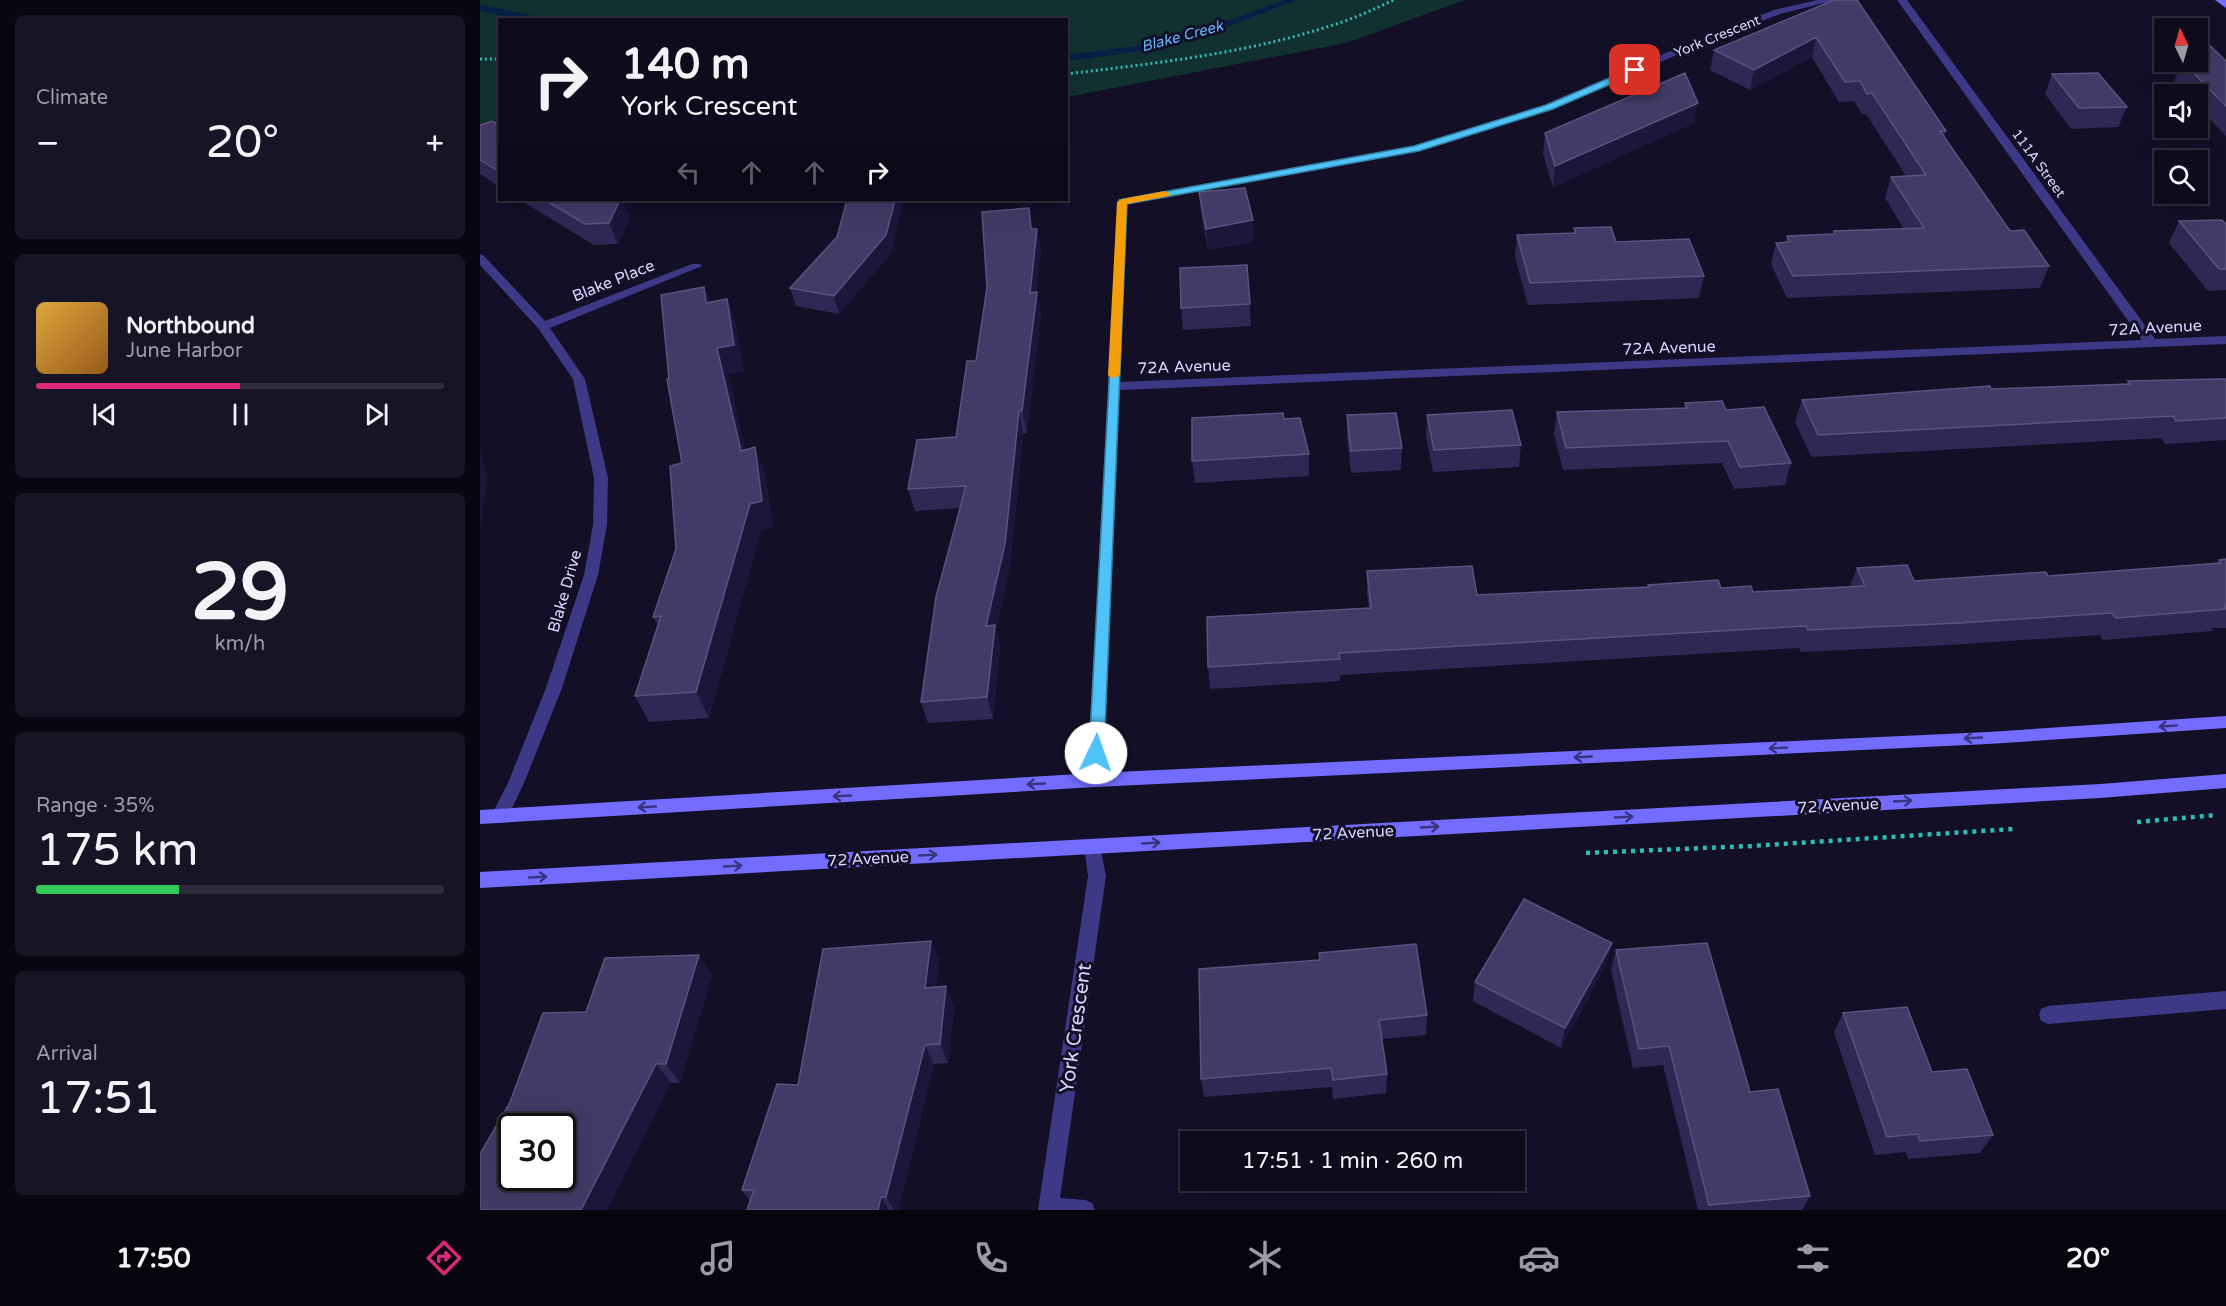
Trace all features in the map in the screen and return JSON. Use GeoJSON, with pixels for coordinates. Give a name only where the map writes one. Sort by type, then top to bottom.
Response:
{"type":"FeatureCollection","features":[{"type":"Feature","properties":{"kind":"main road"},"geometry":{"type":"LineString","coordinates":[[2220,0],[2226,5]]}},
{"type":"Feature","properties":{"kind":"main road"},"geometry":{"type":"LineString","coordinates":[[480,817],[1095,780],[1988,738],[2226,722]]}},
{"type":"Feature","properties":{"kind":"main road","name":"72 Avenue"},"geometry":{"type":"LineString","coordinates":[[480,880],[2100,790],[2226,781]]}},
{"type":"Feature","properties":{"kind":"street","name":"York Crescent"},"geometry":{"type":"LineString","coordinates":[[1095,780],[1122,202],[1416,149],[1549,107],[1678,51],[1777,12],[1831,0]]}},
{"type":"Feature","properties":{"kind":"street","name":"111A Street"},"geometry":{"type":"LineString","coordinates":[[1902,0],[2152,345]]}},
{"type":"Feature","properties":{"kind":"street","name":"Blake Drive"},"geometry":{"type":"LineString","coordinates":[[480,258],[543,326],[579,379],[601,478],[600,525],[591,574],[554,688],[516,783],[500,816]]}},
{"type":"Feature","properties":{"kind":"street","name":"Blake Place"},"geometry":{"type":"LineString","coordinates":[[543,326],[696,266]]}},
{"type":"Feature","properties":{"kind":"street","name":"72A Avenue"},"geometry":{"type":"LineString","coordinates":[[1114,386],[2152,345],[2226,340]]}},
{"type":"Feature","properties":{"kind":"street","name":"York Crescent"},"geometry":{"type":"LineString","coordinates":[[1048,1209],[1097,876],[1093,846]]}},
{"type":"Feature","properties":{"kind":"street"},"geometry":{"type":"LineString","coordinates":[[2048,1015],[2226,1000]]}},
{"type":"Feature","properties":{"kind":"street"},"geometry":{"type":"LineString","coordinates":[[1048,1209],[1084,1210]]}},
{"type":"Feature","properties":{"kind":"path"},"geometry":{"type":"LineString","coordinates":[[1068,74],[1171,61],[1281,39],[1335,25],[1394,0]]}},
{"type":"Feature","properties":{"kind":"path"},"geometry":{"type":"LineString","coordinates":[[480,59],[498,59]]}},
{"type":"Feature","properties":{"kind":"green space"},"geometry":{"type":"Polygon","coordinates":[[[480,0],[1465,0],[1346,43],[1068,97],[1068,18],[498,18],[498,130],[480,127],[480,0]]]}},
{"type":"Feature","properties":{"kind":"building"},"geometry":{"type":"Polygon","coordinates":[[[1834,0],[1857,0],[1946,131],[1940,131],[2010,231],[2024,230],[2049,266],[1793,276],[1776,243],[1790,242],[1787,236],[1835,234],[1834,231],[1924,228],[1891,177],[1926,175],[1872,93],[1867,94],[1860,81],[1845,82],[1816,37],[1754,70],[1714,50],[1834,0]]]}},
{"type":"Feature","properties":{"kind":"building"},"geometry":{"type":"Polygon","coordinates":[[[2208,44],[2226,61],[2226,106],[2208,88],[2208,84],[2204,84],[2193,72],[2208,72],[2208,44]]]}},
{"type":"Feature","properties":{"kind":"building"},"geometry":{"type":"Polygon","coordinates":[[[1685,73],[1698,103],[1555,166],[1545,133],[1685,73]]]}},
{"type":"Feature","properties":{"kind":"building"},"geometry":{"type":"Polygon","coordinates":[[[2098,73],[2127,107],[2079,108],[2052,74],[2098,73]]]}},
{"type":"Feature","properties":{"kind":"building"},"geometry":{"type":"Polygon","coordinates":[[[492,121],[498,125],[498,171],[480,160],[480,125],[492,121]]]}},
{"type":"Feature","properties":{"kind":"building"},"geometry":{"type":"Polygon","coordinates":[[[1245,188],[1253,220],[1206,229],[1199,192],[1245,188]]]}},
{"type":"Feature","properties":{"kind":"building"},"geometry":{"type":"Polygon","coordinates":[[[547,201],[620,201],[609,223],[585,224],[547,201]]]}},
{"type":"Feature","properties":{"kind":"building"},"geometry":{"type":"Polygon","coordinates":[[[847,201],[895,201],[886,235],[834,296],[790,288],[837,237],[847,201]]]}},
{"type":"Feature","properties":{"kind":"building"},"geometry":{"type":"Polygon","coordinates":[[[1029,208],[1031,229],[1037,229],[1030,293],[1037,292],[1022,411],[1019,411],[1005,544],[986,626],[995,625],[987,697],[921,702],[936,597],[966,486],[908,489],[917,440],[956,437],[967,361],[976,361],[987,287],[982,212],[1029,208]]]}},
{"type":"Feature","properties":{"kind":"building"},"geometry":{"type":"Polygon","coordinates":[[[2222,220],[2226,224],[2226,269],[2219,269],[2179,221],[2222,220]]]}},
{"type":"Feature","properties":{"kind":"building"},"geometry":{"type":"Polygon","coordinates":[[[1611,227],[1616,242],[1689,239],[1704,276],[1530,283],[1517,235],[1576,233],[1574,228],[1611,227]]]}},
{"type":"Feature","properties":{"kind":"building"},"geometry":{"type":"Polygon","coordinates":[[[1247,265],[1250,304],[1181,308],[1180,268],[1247,265]]]}},
{"type":"Feature","properties":{"kind":"building"},"geometry":{"type":"Polygon","coordinates":[[[704,287],[706,303],[727,299],[734,345],[717,348],[741,451],[755,447],[762,501],[750,504],[696,692],[635,696],[661,616],[653,617],[676,549],[670,466],[682,463],[667,379],[669,379],[661,295],[704,287]]]}},
{"type":"Feature","properties":{"kind":"building"},"geometry":{"type":"Polygon","coordinates":[[[2226,379],[2226,418],[2176,421],[2173,416],[1818,435],[1802,400],[1990,386],[1991,389],[2130,384],[2128,381],[2226,379]]]}},
{"type":"Feature","properties":{"kind":"building"},"geometry":{"type":"Polygon","coordinates":[[[1722,401],[1726,410],[1764,407],[1791,463],[1740,467],[1728,441],[1566,448],[1557,412],[1687,408],[1685,403],[1722,401]]]}},
{"type":"Feature","properties":{"kind":"building"},"geometry":{"type":"Polygon","coordinates":[[[1512,410],[1521,445],[1434,450],[1427,415],[1512,410]]]}},
{"type":"Feature","properties":{"kind":"building"},"geometry":{"type":"Polygon","coordinates":[[[1283,413],[1284,419],[1300,418],[1309,454],[1192,461],[1192,418],[1283,413]]]}},
{"type":"Feature","properties":{"kind":"building"},"geometry":{"type":"Polygon","coordinates":[[[1396,413],[1402,448],[1351,451],[1347,415],[1396,413]]]}},
{"type":"Feature","properties":{"kind":"building"},"geometry":{"type":"Polygon","coordinates":[[[2226,559],[2226,606],[2224,606],[2226,609],[2116,618],[2112,613],[1808,630],[1806,626],[1339,653],[1340,659],[1208,667],[1207,617],[1371,608],[1367,571],[1472,566],[1477,595],[1649,587],[1648,585],[1718,580],[1721,588],[1751,586],[1753,592],[1865,586],[1857,568],[1907,565],[1914,581],[2046,572],[2048,576],[2221,563],[2219,560],[2226,559]]]}},
{"type":"Feature","properties":{"kind":"building"},"geometry":{"type":"Polygon","coordinates":[[[1524,899],[1612,943],[1565,1028],[1475,982],[1524,899]]]}},
{"type":"Feature","properties":{"kind":"building"},"geometry":{"type":"Polygon","coordinates":[[[931,941],[925,988],[946,986],[940,1044],[925,1045],[886,1197],[881,1197],[878,1210],[747,1210],[754,1190],[742,1190],[777,1084],[798,1085],[823,949],[931,941]]]}},
{"type":"Feature","properties":{"kind":"building"},"geometry":{"type":"Polygon","coordinates":[[[1707,943],[1750,1092],[1778,1089],[1810,1196],[1709,1205],[1669,1046],[1639,1049],[1616,950],[1707,943]]]}},
{"type":"Feature","properties":{"kind":"building"},"geometry":{"type":"Polygon","coordinates":[[[1416,944],[1427,1015],[1379,1020],[1387,1074],[1333,1080],[1331,1068],[1201,1079],[1199,969],[1320,960],[1319,953],[1416,944]]]}},
{"type":"Feature","properties":{"kind":"building"},"geometry":{"type":"Polygon","coordinates":[[[699,955],[666,1064],[656,1064],[581,1210],[480,1210],[480,1154],[498,1123],[498,1191],[576,1191],[576,1113],[504,1113],[510,1102],[543,1013],[586,1012],[605,958],[699,955]]]}},
{"type":"Feature","properties":{"kind":"building"},"geometry":{"type":"Polygon","coordinates":[[[1907,1007],[1932,1072],[1967,1069],[1993,1135],[1920,1141],[1918,1134],[1887,1137],[1843,1013],[1907,1007]]]}},
{"type":"Feature","properties":{"kind":"waterway","name":"Blake Creek"},"geometry":{"type":"LineString","coordinates":[[1068,58],[1136,49],[1208,31],[1293,0]]}},
{"type":"Feature","properties":{"kind":"waterway","name":"Blake Creek"},"geometry":{"type":"LineString","coordinates":[[480,8],[529,18]]}},
{"type":"Feature","properties":{"kind":"slow traffic"},"geometry":{"type":"LineString","coordinates":[[1114,375],[1122,202],[1165,194]]}},
{"type":"Feature","properties":{"kind":"route"},"geometry":{"type":"LineString","coordinates":[[1096,753],[1122,202],[1416,149],[1549,107],[1635,70]]}}]}
